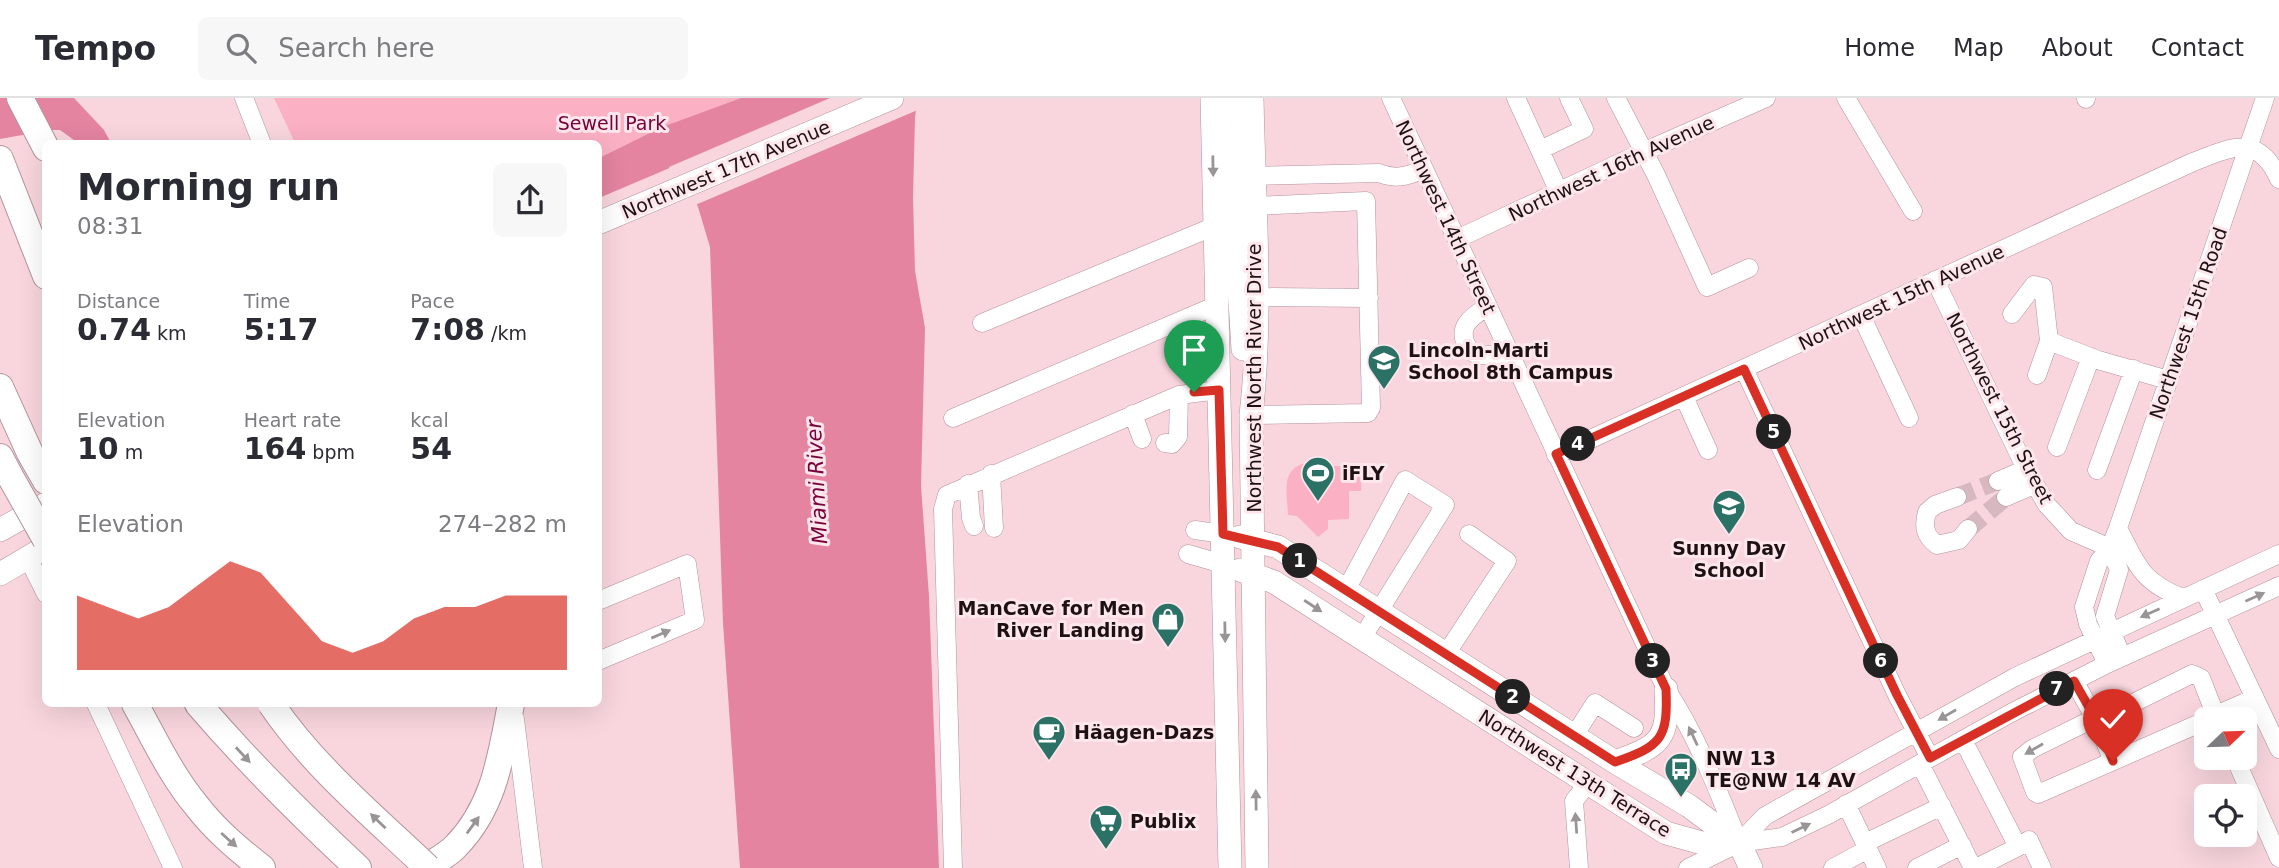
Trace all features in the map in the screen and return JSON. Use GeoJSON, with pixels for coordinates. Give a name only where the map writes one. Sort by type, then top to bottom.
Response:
{"type":"FeatureCollection","features":[{"type":"Feature","properties":{"kind":"highway"},"geometry":{"type":"LineString","coordinates":[[20,98],[42,141]]}},
{"type":"Feature","properties":{"kind":"highway"},"geometry":{"type":"LineString","coordinates":[[0,159],[42,266]]}},
{"type":"Feature","properties":{"kind":"highway"},"geometry":{"type":"LineString","coordinates":[[18,207],[42,244]]}},
{"type":"Feature","properties":{"kind":"highway"},"geometry":{"type":"LineString","coordinates":[[0,387],[42,474]]}},
{"type":"Feature","properties":{"kind":"highway"},"geometry":{"type":"LineString","coordinates":[[5,466],[40,548]]}},
{"type":"Feature","properties":{"kind":"highway"},"geometry":{"type":"LineString","coordinates":[[137,707],[174,775],[196,806],[226,839],[262,868]]}},
{"type":"Feature","properties":{"kind":"highway"},"geometry":{"type":"LineString","coordinates":[[201,707],[289,803],[358,868]]}},
{"type":"Feature","properties":{"kind":"highway"},"geometry":{"type":"LineString","coordinates":[[274,707],[333,778],[426,868],[455,847],[477,821],[487,802],[499,766],[511,707]]}},
{"type":"Feature","properties":{"kind":"main road","name":"Northwest 17th Avenue"},"geometry":{"type":"LineString","coordinates":[[602,221],[892,98]]}},
{"type":"Feature","properties":{"kind":"main road","name":"Northwest North River Drive"},"geometry":{"type":"LineString","coordinates":[[1212,98],[1230,868]]}},
{"type":"Feature","properties":{"kind":"main road"},"geometry":{"type":"LineString","coordinates":[[1233,98],[1241,329],[1251,415]]}},
{"type":"Feature","properties":{"kind":"main road","name":"Northwest North River Drive"},"geometry":{"type":"LineString","coordinates":[[1252,98],[1256,374],[1251,415],[1257,868]]}},
{"type":"Feature","properties":{"kind":"main road"},"geometry":{"type":"LineString","coordinates":[[0,530],[42,506]]}},
{"type":"Feature","properties":{"kind":"main road","name":"Northwest 13th Terrace"},"geometry":{"type":"LineString","coordinates":[[1223,534],[1278,547],[1615,762],[1689,806],[1739,843]]}},
{"type":"Feature","properties":{"kind":"main road"},"geometry":{"type":"LineString","coordinates":[[0,574],[40,548]]}},
{"type":"Feature","properties":{"kind":"main road","name":"Northwest 13th Terrace"},"geometry":{"type":"LineString","coordinates":[[1223,564],[1274,582],[1676,837],[1702,843],[1739,843]]}},
{"type":"Feature","properties":{"kind":"main road"},"geometry":{"type":"LineString","coordinates":[[1615,762],[1643,752],[1659,738],[1667,723],[1666,689]]}},
{"type":"Feature","properties":{"kind":"main road","name":"Northwest 14th Street"},"geometry":{"type":"LineString","coordinates":[[1739,843],[1751,868]]}},
{"type":"Feature","properties":{"kind":"street"},"geometry":{"type":"LineString","coordinates":[[244,98],[260,140]]}},
{"type":"Feature","properties":{"kind":"street","name":"Northwest 14th Street"},"geometry":{"type":"LineString","coordinates":[[1391,98],[1666,689],[1683,714],[1739,843]]}},
{"type":"Feature","properties":{"kind":"street"},"geometry":{"type":"LineString","coordinates":[[1516,98],[1559,192]]}},
{"type":"Feature","properties":{"kind":"street"},"geometry":{"type":"LineString","coordinates":[[1540,150],[1584,129],[1569,98]]}},
{"type":"Feature","properties":{"kind":"street"},"geometry":{"type":"LineString","coordinates":[[1616,98],[1707,287],[1749,268]]}},
{"type":"Feature","properties":{"kind":"street","name":"Northwest 16th Avenue"},"geometry":{"type":"LineString","coordinates":[[1457,240],[1643,152],[1766,98]]}},
{"type":"Feature","properties":{"kind":"street"},"geometry":{"type":"LineString","coordinates":[[1846,98],[1913,211]]}},
{"type":"Feature","properties":{"kind":"street","name":"Northwest 15th Road"},"geometry":{"type":"LineString","coordinates":[[2114,661],[2103,635],[2088,624],[2084,607],[2099,561],[2110,548],[2118,528],[2265,98]]}},
{"type":"Feature","properties":{"kind":"street"},"geometry":{"type":"LineString","coordinates":[[2248,147],[2264,155],[2272,163],[2279,179]]}},
{"type":"Feature","properties":{"kind":"street","name":"Northwest 15th Avenue"},"geometry":{"type":"LineString","coordinates":[[1556,454],[2193,162],[2229,150],[2248,147]]}},
{"type":"Feature","properties":{"kind":"street"},"geometry":{"type":"LineString","coordinates":[[1253,176],[1379,173],[1389,177],[1407,177],[1424,169]]}},
{"type":"Feature","properties":{"kind":"street"},"geometry":{"type":"LineString","coordinates":[[1251,415],[1370,411],[1366,201],[1253,206]]}},
{"type":"Feature","properties":{"kind":"street"},"geometry":{"type":"LineString","coordinates":[[982,323],[1215,226]]}},
{"type":"Feature","properties":{"kind":"street","name":"Northwest 15th Street"},"geometry":{"type":"LineString","coordinates":[[1935,280],[2034,485],[2058,519],[2071,531],[2110,548]]}},
{"type":"Feature","properties":{"kind":"street"},"geometry":{"type":"LineString","coordinates":[[2012,314],[2034,285],[2043,287],[2049,341],[2037,375]]}},
{"type":"Feature","properties":{"kind":"street"},"geometry":{"type":"LineString","coordinates":[[1256,297],[1369,298]]}},
{"type":"Feature","properties":{"kind":"street"},"geometry":{"type":"LineString","coordinates":[[953,418],[1217,305]]}},
{"type":"Feature","properties":{"kind":"street"},"geometry":{"type":"LineString","coordinates":[[1488,306],[1474,315],[1464,327],[1462,332],[1467,347],[1472,353],[1479,355],[1509,352]]}},
{"type":"Feature","properties":{"kind":"street"},"geometry":{"type":"LineString","coordinates":[[1861,316],[1909,418]]}},
{"type":"Feature","properties":{"kind":"street"},"geometry":{"type":"LineString","coordinates":[[2049,341],[2091,357],[2168,380]]}},
{"type":"Feature","properties":{"kind":"street"},"geometry":{"type":"LineString","coordinates":[[2057,447],[2091,357]]}},
{"type":"Feature","properties":{"kind":"street"},"geometry":{"type":"LineString","coordinates":[[1744,369],[1916,732],[1942,806],[1975,868],[2029,841],[2042,868]]}},
{"type":"Feature","properties":{"kind":"street"},"geometry":{"type":"LineString","coordinates":[[2097,470],[2134,369]]}},
{"type":"Feature","properties":{"kind":"street"},"geometry":{"type":"LineString","coordinates":[[953,868],[943,509],[947,495],[1179,395],[1219,390]]}},
{"type":"Feature","properties":{"kind":"street"},"geometry":{"type":"LineString","coordinates":[[1165,443],[1172,444],[1178,437],[1179,395]]}},
{"type":"Feature","properties":{"kind":"street"},"geometry":{"type":"LineString","coordinates":[[1684,397],[1708,450]]}},
{"type":"Feature","properties":{"kind":"street"},"geometry":{"type":"LineString","coordinates":[[1133,414],[1142,439]]}},
{"type":"Feature","properties":{"kind":"street"},"geometry":{"type":"LineString","coordinates":[[2026,469],[2002,489],[2034,485]]}},
{"type":"Feature","properties":{"kind":"street"},"geometry":{"type":"LineString","coordinates":[[991,474],[994,528]]}},
{"type":"Feature","properties":{"kind":"street"},"geometry":{"type":"LineString","coordinates":[[1346,590],[1405,480],[1445,505],[1362,638]]}},
{"type":"Feature","properties":{"kind":"street"},"geometry":{"type":"LineString","coordinates":[[968,484],[974,526]]}},
{"type":"Feature","properties":{"kind":"street"},"geometry":{"type":"LineString","coordinates":[[1957,497],[1935,505],[1927,512],[1925,530],[1928,539],[1937,545],[1959,540],[1968,529]]}},
{"type":"Feature","properties":{"kind":"street"},"geometry":{"type":"LineString","coordinates":[[2118,528],[2140,571],[2148,580],[2183,598]]}},
{"type":"Feature","properties":{"kind":"street"},"geometry":{"type":"LineString","coordinates":[[1195,530],[1223,534]]}},
{"type":"Feature","properties":{"kind":"street"},"geometry":{"type":"LineString","coordinates":[[1446,654],[1507,561],[1469,534]]}},
{"type":"Feature","properties":{"kind":"street"},"geometry":{"type":"LineString","coordinates":[[1188,554],[1223,564]]}},
{"type":"Feature","properties":{"kind":"street"},"geometry":{"type":"LineString","coordinates":[[1739,843],[1766,816],[1993,688],[2279,554]]}},
{"type":"Feature","properties":{"kind":"street"},"geometry":{"type":"LineString","coordinates":[[602,599],[687,564],[695,620],[602,659]]}},
{"type":"Feature","properties":{"kind":"street"},"geometry":{"type":"LineString","coordinates":[[1688,868],[1739,843],[1782,837],[2074,681],[2279,586]]}},
{"type":"Feature","properties":{"kind":"street"},"geometry":{"type":"LineString","coordinates":[[2203,589],[2279,749]]}},
{"type":"Feature","properties":{"kind":"street"},"geometry":{"type":"LineString","coordinates":[[2194,726],[2038,794],[2022,760],[2024,754],[2095,718],[2112,714],[2192,674],[2202,678],[2209,707]]}},
{"type":"Feature","properties":{"kind":"street"},"geometry":{"type":"LineString","coordinates":[[2074,681],[2095,718],[2113,761]]}},
{"type":"Feature","properties":{"kind":"street"},"geometry":{"type":"LineString","coordinates":[[2236,707],[2255,698]]}},
{"type":"Feature","properties":{"kind":"street"},"geometry":{"type":"LineString","coordinates":[[1574,736],[1595,703],[1634,728]]}},
{"type":"Feature","properties":{"kind":"street"},"geometry":{"type":"LineString","coordinates":[[97,707],[173,868]]}},
{"type":"Feature","properties":{"kind":"street"},"geometry":{"type":"LineString","coordinates":[[512,707],[533,868]]}},
{"type":"Feature","properties":{"kind":"street"},"geometry":{"type":"LineString","coordinates":[[1964,740],[2018,847]]}},
{"type":"Feature","properties":{"kind":"street"},"geometry":{"type":"LineString","coordinates":[[2240,770],[2279,858]]}},
{"type":"Feature","properties":{"kind":"street"},"geometry":{"type":"LineString","coordinates":[[1579,868],[1574,801],[1588,783]]}},
{"type":"Feature","properties":{"kind":"street"},"geometry":{"type":"LineString","coordinates":[[1846,804],[1877,868]]}},
{"type":"Feature","properties":{"kind":"street"},"geometry":{"type":"LineString","coordinates":[[1833,868],[1867,846],[1942,806]]}},
{"type":"Feature","properties":{"kind":"street"},"geometry":{"type":"LineString","coordinates":[[1917,868],[1962,845]]}},
{"type":"Feature","properties":{"kind":"green space","name":"Sewell Park"},"geometry":{"type":"Polygon","coordinates":[[[274,98],[741,98],[662,127],[602,157],[602,140],[294,140],[274,98]]]}},
{"type":"Feature","properties":{"kind":"green space","name":"iFLY"},"geometry":{"type":"Polygon","coordinates":[[[1313,462],[1315,466],[1362,466],[1361,491],[1349,491],[1349,519],[1328,520],[1328,529],[1318,537],[1297,516],[1288,515],[1287,480],[1290,473],[1302,464],[1313,462]]]}},
{"type":"Feature","properties":{"kind":"water"},"geometry":{"type":"Polygon","coordinates":[[[0,98],[74,98],[104,130],[109,140],[74,140],[60,130],[0,139],[0,98]]]}},
{"type":"Feature","properties":{"kind":"water","name":"Miami River"},"geometry":{"type":"Polygon","coordinates":[[[741,98],[918,98],[913,198],[915,271],[925,328],[921,486],[929,596],[939,868],[740,868],[723,623],[710,247],[698,207],[679,164],[602,197],[602,157],[662,127],[741,98]]]}},
{"type":"Feature","properties":{"kind":"pier"},"geometry":{"type":"Polygon","coordinates":[[[830,98],[922,98],[920,109],[693,206],[677,169],[671,172],[669,167],[830,98]]]}},
{"type":"Feature","properties":{"kind":"tunnel"},"geometry":{"type":"LineString","coordinates":[[1957,497],[1998,481]]}},
{"type":"Feature","properties":{"kind":"tunnel"},"geometry":{"type":"LineString","coordinates":[[1968,529],[2006,497]]}},
{"type":"Feature","properties":{"kind":"place","name":"Lincoln-Marti School 8th Campus"},"geometry":{"type":"Point","coordinates":[1384,391]}},
{"type":"Feature","properties":{"kind":"place","name":"iFLY"},"geometry":{"type":"Point","coordinates":[1318,503]}},
{"type":"Feature","properties":{"kind":"place","name":"Sunny Day School"},"geometry":{"type":"Point","coordinates":[1729,536]}},
{"type":"Feature","properties":{"kind":"place","name":"ManCave for Men River Landing"},"geometry":{"type":"Point","coordinates":[1168,649]}},
{"type":"Feature","properties":{"kind":"place","name":"Häagen-Dazs"},"geometry":{"type":"Point","coordinates":[1049,762]}},
{"type":"Feature","properties":{"kind":"place","name":"NW 13 TE@NW 14 AV"},"geometry":{"type":"Point","coordinates":[1681,799]}},
{"type":"Feature","properties":{"kind":"place","name":"Publix"},"geometry":{"type":"Point","coordinates":[1106,851]}},
{"type":"Feature","properties":{"kind":"route"},"geometry":{"type":"LineString","coordinates":[[1194,392],[1219,390],[1223,534],[1278,547],[1615,762],[1643,752],[1659,738],[1667,723],[1666,689],[1556,454],[1744,369],[1897,695],[1930,758],[2074,681],[2095,718],[2113,761]]}}]}
